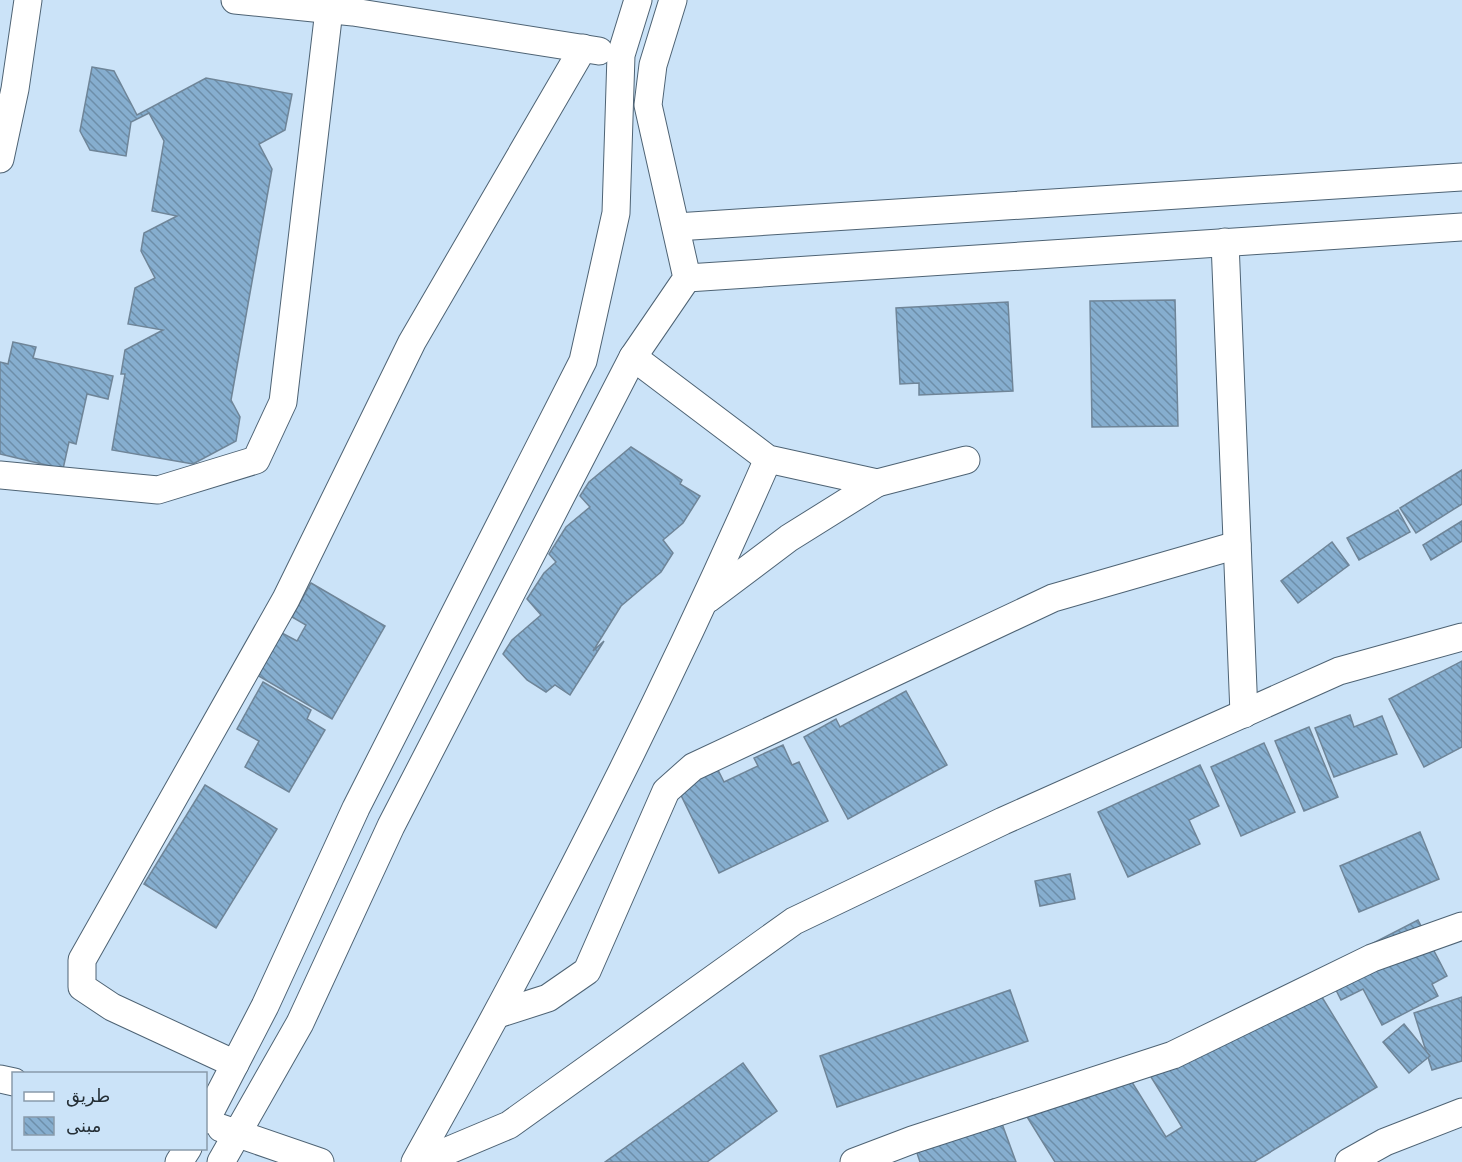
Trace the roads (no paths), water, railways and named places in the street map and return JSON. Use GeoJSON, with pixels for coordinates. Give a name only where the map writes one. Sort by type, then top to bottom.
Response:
{"type":"FeatureCollection","features":[{"type":"Feature","properties":{"kind":"street"},"geometry":{"type":"LineString","coordinates":[[0,159],[15,89],[28,0]]}},
{"type":"Feature","properties":{"kind":"street"},"geometry":{"type":"LineString","coordinates":[[235,0],[346,7],[621,55],[653,65]]}},
{"type":"Feature","properties":{"kind":"street"},"geometry":{"type":"LineString","coordinates":[[207,1120],[265,1006],[356,808],[583,361],[616,213],[621,55],[638,0]]}},
{"type":"Feature","properties":{"kind":"street"},"geometry":{"type":"LineString","coordinates":[[221,1162],[300,1023],[391,826],[633,357],[687,278],[648,105],[653,65],[673,0]]}},
{"type":"Feature","properties":{"kind":"street"},"geometry":{"type":"LineString","coordinates":[[0,475],[158,490],[256,460],[283,402],[346,7]]}},
{"type":"Feature","properties":{"kind":"street"},"geometry":{"type":"LineString","coordinates":[[235,1064],[112,1007],[81,987],[82,960],[286,598],[412,342],[583,48]]}},
{"type":"Feature","properties":{"kind":"street"},"geometry":{"type":"LineString","coordinates":[[676,227],[1462,177]]}},
{"type":"Feature","properties":{"kind":"street"},"geometry":{"type":"LineString","coordinates":[[687,278],[1462,227]]}},
{"type":"Feature","properties":{"kind":"street"},"geometry":{"type":"LineString","coordinates":[[1225,242],[1244,714]]}},
{"type":"Feature","properties":{"kind":"street"},"geometry":{"type":"LineString","coordinates":[[633,357],[768,459],[877,483]]}},
{"type":"Feature","properties":{"kind":"street"},"geometry":{"type":"LineString","coordinates":[[415,1162],[498,1014],[707,600],[768,459]]}},
{"type":"Feature","properties":{"kind":"street"},"geometry":{"type":"LineString","coordinates":[[707,600],[789,538],[877,483],[966,460]]}},
{"type":"Feature","properties":{"kind":"street"},"geometry":{"type":"LineString","coordinates":[[498,1014],[548,998],[587,971],[666,791],[693,767],[1053,598],[1237,545]]}},
{"type":"Feature","properties":{"kind":"street"},"geometry":{"type":"LineString","coordinates":[[421,1162],[509,1125],[794,921],[1004,821],[1339,671],[1462,637]]}},
{"type":"Feature","properties":{"kind":"street"},"geometry":{"type":"LineString","coordinates":[[854,1162],[913,1151],[1173,1055],[1372,958],[1462,926]]}},
{"type":"Feature","properties":{"kind":"street"},"geometry":{"type":"LineString","coordinates":[[1349,1162],[1385,1152],[1462,1112]]}},
{"type":"Feature","properties":{"kind":"street"},"geometry":{"type":"LineString","coordinates":[[207,1122],[320,1162]]}}]}
